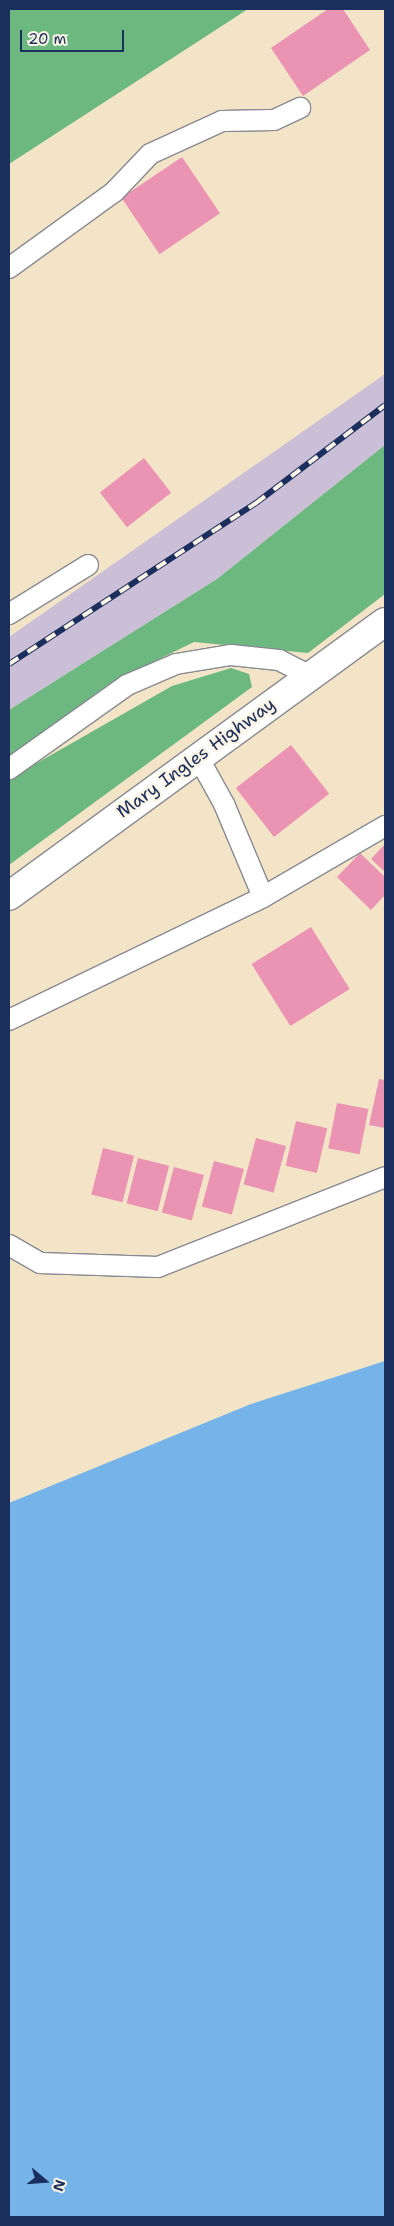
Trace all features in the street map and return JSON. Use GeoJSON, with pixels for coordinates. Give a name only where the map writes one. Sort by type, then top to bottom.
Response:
{"type":"FeatureCollection","features":[{"type":"Feature","properties":{"kind":"street","name":"Mary Ingles Highway"},"geometry":{"type":"LineString","coordinates":[[9,896],[310,674],[385,622]]}},
{"type":"Feature","properties":{"kind":"lane"},"geometry":{"type":"LineString","coordinates":[[9,268],[114,192],[150,154],[222,121],[274,120],[300,108]]}},
{"type":"Feature","properties":{"kind":"lane"},"geometry":{"type":"LineString","coordinates":[[9,614],[88,565]]}},
{"type":"Feature","properties":{"kind":"lane"},"geometry":{"type":"LineString","coordinates":[[9,770],[127,685],[176,664],[231,655],[279,660],[310,674]]}},
{"type":"Feature","properties":{"kind":"lane"},"geometry":{"type":"LineString","coordinates":[[198,757],[224,804],[263,897]]}},
{"type":"Feature","properties":{"kind":"lane"},"geometry":{"type":"LineString","coordinates":[[9,1020],[263,897],[385,826]]}},
{"type":"Feature","properties":{"kind":"lane"},"geometry":{"type":"LineString","coordinates":[[9,1245],[40,1263],[158,1267],[385,1177]]}},
{"type":"Feature","properties":{"kind":"shaded area"},"geometry":{"type":"Polygon","coordinates":[[[385,374],[385,445],[217,579],[9,710],[9,637],[385,374]]]}},
{"type":"Feature","properties":{"kind":"green space"},"geometry":{"type":"Polygon","coordinates":[[[9,9],[248,9],[9,164],[9,9]]]}},
{"type":"Feature","properties":{"kind":"green space"},"geometry":{"type":"Polygon","coordinates":[[[385,445],[385,594],[308,653],[194,642],[112,682],[9,756],[9,710],[217,579],[385,445]]]}},
{"type":"Feature","properties":{"kind":"green space"},"geometry":{"type":"Polygon","coordinates":[[[231,668],[249,674],[252,687],[9,865],[9,779],[172,686],[231,668]]]}},
{"type":"Feature","properties":{"kind":"water"},"geometry":{"type":"Polygon","coordinates":[[[385,1361],[385,2217],[9,2217],[9,1503],[251,1404],[385,1361]]]}},
{"type":"Feature","properties":{"kind":"building"},"geometry":{"type":"Polygon","coordinates":[[[328,9],[343,9],[370,50],[303,96],[271,48],[328,9]]]}},
{"type":"Feature","properties":{"kind":"building"},"geometry":{"type":"Polygon","coordinates":[[[182,157],[220,213],[160,254],[121,198],[182,157]]]}},
{"type":"Feature","properties":{"kind":"building"},"geometry":{"type":"Polygon","coordinates":[[[144,458],[171,493],[127,527],[100,492],[144,458]]]}},
{"type":"Feature","properties":{"kind":"building"},"geometry":{"type":"Polygon","coordinates":[[[291,745],[329,794],[274,837],[236,788],[291,745]]]}},
{"type":"Feature","properties":{"kind":"building"},"geometry":{"type":"Polygon","coordinates":[[[385,844],[385,872],[371,859],[385,844]]]}},
{"type":"Feature","properties":{"kind":"building"},"geometry":{"type":"Polygon","coordinates":[[[360,853],[385,877],[385,895],[371,910],[337,877],[360,853]]]}},
{"type":"Feature","properties":{"kind":"building"},"geometry":{"type":"Polygon","coordinates":[[[311,927],[350,989],[290,1026],[252,964],[311,927]]]}},
{"type":"Feature","properties":{"kind":"building"},"geometry":{"type":"Polygon","coordinates":[[[379,1079],[385,1080],[385,1128],[369,1125],[379,1079]]]}},
{"type":"Feature","properties":{"kind":"building"},"geometry":{"type":"Polygon","coordinates":[[[337,1103],[368,1109],[360,1154],[328,1148],[337,1103]]]}},
{"type":"Feature","properties":{"kind":"building"},"geometry":{"type":"Polygon","coordinates":[[[296,1121],[327,1128],[317,1173],[286,1166],[296,1121]]]}},
{"type":"Feature","properties":{"kind":"building"},"geometry":{"type":"Polygon","coordinates":[[[256,1138],[286,1146],[274,1192],[244,1184],[256,1138]]]}},
{"type":"Feature","properties":{"kind":"building"},"geometry":{"type":"Polygon","coordinates":[[[103,1148],[134,1156],[122,1202],[91,1195],[103,1148]]]}},
{"type":"Feature","properties":{"kind":"building"},"geometry":{"type":"Polygon","coordinates":[[[138,1158],[169,1166],[158,1211],[127,1204],[138,1158]]]}},
{"type":"Feature","properties":{"kind":"building"},"geometry":{"type":"Polygon","coordinates":[[[214,1161],[244,1169],[232,1214],[202,1206],[214,1161]]]}},
{"type":"Feature","properties":{"kind":"building"},"geometry":{"type":"Polygon","coordinates":[[[174,1167],[204,1175],[192,1220],[162,1212],[174,1167]]]}},
{"type":"Feature","properties":{"kind":"railway"},"geometry":{"type":"LineString","coordinates":[[9,664],[256,503],[385,405]]}}]}
